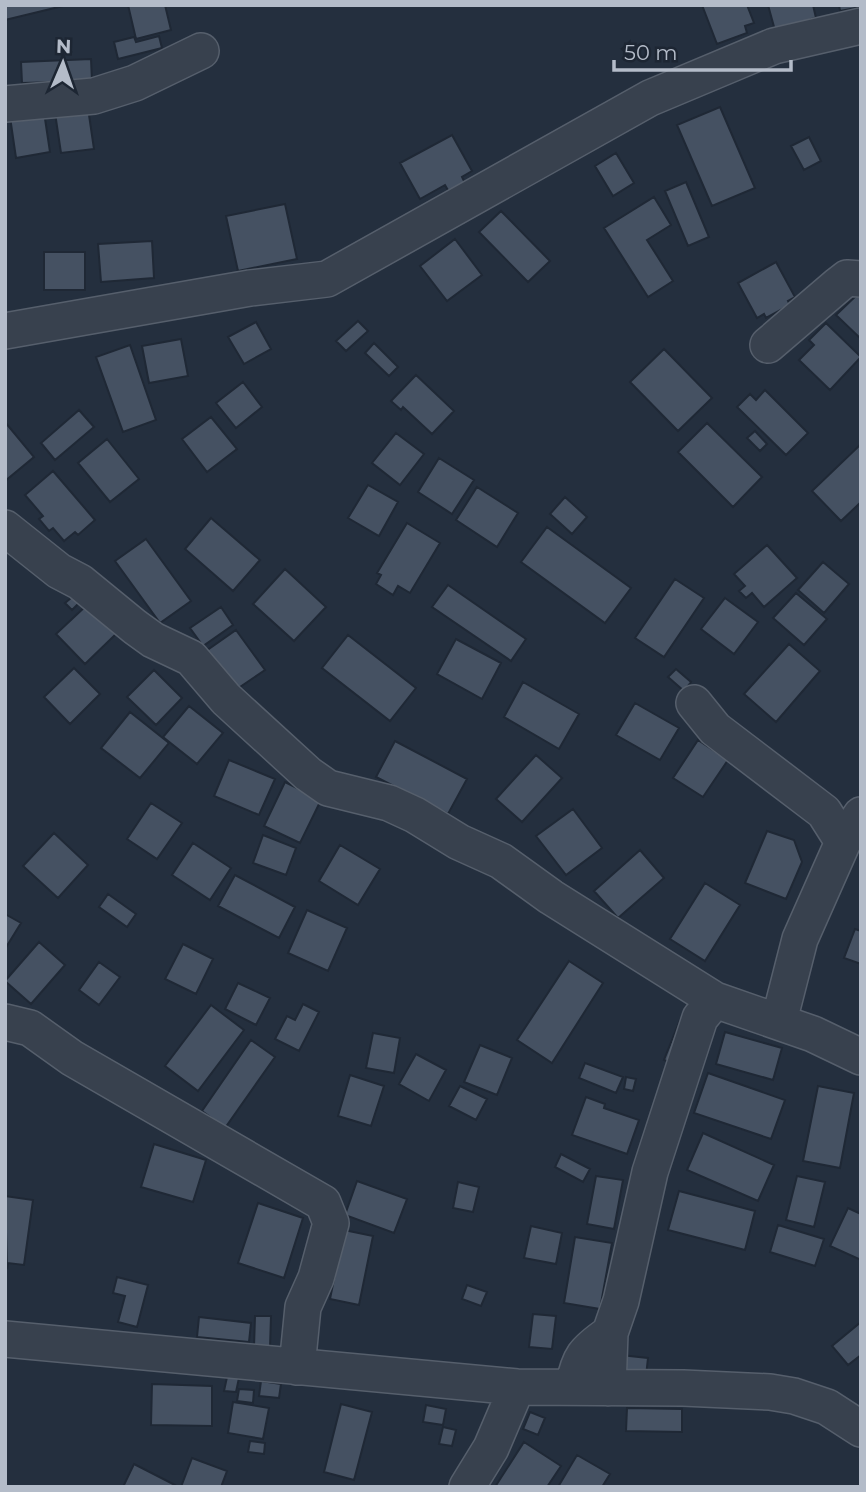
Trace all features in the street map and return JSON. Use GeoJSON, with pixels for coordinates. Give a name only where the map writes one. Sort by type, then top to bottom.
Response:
{"type":"FeatureCollection","features":[{"type":"Feature","properties":{"kind":"street"},"geometry":{"type":"LineString","coordinates":[[5,331],[250,288],[327,279],[650,98],[774,46],[861,26]]}},
{"type":"Feature","properties":{"kind":"street"},"geometry":{"type":"LineString","coordinates":[[5,104],[93,96],[135,83],[201,51]]}},
{"type":"Feature","properties":{"kind":"street"},"geometry":{"type":"LineString","coordinates":[[768,345],[847,278],[861,279]]}},
{"type":"Feature","properties":{"kind":"street"},"geometry":{"type":"LineString","coordinates":[[5,528],[60,571],[80,582],[153,640],[191,658],[226,699],[308,774],[328,788],[389,803],[459,842],[501,860],[551,897],[715,1000],[813,1034],[861,1057]]}},
{"type":"Feature","properties":{"kind":"street"},"geometry":{"type":"LineString","coordinates":[[694,703],[715,729],[824,812],[852,828],[800,939],[779,1021]]}},
{"type":"Feature","properties":{"kind":"street"},"geometry":{"type":"LineString","coordinates":[[608,1388],[610,1333],[621,1301],[650,1172],[700,1018],[715,1000]]}},
{"type":"Feature","properties":{"kind":"street"},"geometry":{"type":"LineString","coordinates":[[5,1022],[30,1028],[72,1058],[323,1203],[331,1223],[316,1278],[303,1307],[297,1367]]}},
{"type":"Feature","properties":{"kind":"street"},"geometry":{"type":"LineString","coordinates":[[573,1387],[578,1362],[589,1348],[610,1333]]}},
{"type":"Feature","properties":{"kind":"street"},"geometry":{"type":"LineString","coordinates":[[5,1339],[517,1387],[683,1388],[770,1392],[794,1396],[827,1407],[861,1429]]}},
{"type":"Feature","properties":{"kind":"street"},"geometry":{"type":"LineString","coordinates":[[467,1487],[491,1448],[517,1387]]}},
{"type":"Feature","properties":{"kind":"building"},"geometry":{"type":"Polygon","coordinates":[[[5,5],[67,5],[5,20],[5,5]]]}},
{"type":"Feature","properties":{"kind":"building"},"geometry":{"type":"Polygon","coordinates":[[[128,5],[165,5],[171,30],[136,39],[128,5]]]}},
{"type":"Feature","properties":{"kind":"building"},"geometry":{"type":"Polygon","coordinates":[[[702,5],[747,5],[754,23],[745,26],[747,33],[717,44],[702,5]]]}},
{"type":"Feature","properties":{"kind":"building"},"geometry":{"type":"Polygon","coordinates":[[[768,5],[813,5],[816,18],[811,19],[812,24],[776,34],[768,5]]]}},
{"type":"Feature","properties":{"kind":"building"},"geometry":{"type":"Polygon","coordinates":[[[839,5],[861,5],[861,7],[840,11],[839,5]]]}},
{"type":"Feature","properties":{"kind":"building"},"geometry":{"type":"Polygon","coordinates":[[[159,36],[162,48],[118,59],[114,42],[134,37],[136,42],[159,36]]]}},
{"type":"Feature","properties":{"kind":"building"},"geometry":{"type":"Polygon","coordinates":[[[91,59],[92,81],[22,83],[21,62],[91,59]]]}},
{"type":"Feature","properties":{"kind":"building"},"geometry":{"type":"Polygon","coordinates":[[[720,107],[755,188],[712,206],[677,125],[720,107]]]}},
{"type":"Feature","properties":{"kind":"building"},"geometry":{"type":"Polygon","coordinates":[[[88,108],[94,149],[61,153],[55,113],[88,108]]]}},
{"type":"Feature","properties":{"kind":"building"},"geometry":{"type":"Polygon","coordinates":[[[44,112],[50,152],[16,158],[10,117],[44,112]]]}},
{"type":"Feature","properties":{"kind":"building"},"geometry":{"type":"Polygon","coordinates":[[[452,135],[472,171],[462,177],[465,183],[449,192],[445,185],[420,199],[400,163],[452,135]]]}},
{"type":"Feature","properties":{"kind":"building"},"geometry":{"type":"Polygon","coordinates":[[[809,137],[821,161],[804,170],[791,146],[809,137]]]}},
{"type":"Feature","properties":{"kind":"building"},"geometry":{"type":"Polygon","coordinates":[[[616,153],[634,183],[613,196],[595,166],[616,153]]]}},
{"type":"Feature","properties":{"kind":"building"},"geometry":{"type":"Polygon","coordinates":[[[686,182],[709,237],[688,246],[665,191],[686,182]]]}},
{"type":"Feature","properties":{"kind":"building"},"geometry":{"type":"Polygon","coordinates":[[[654,197],[671,225],[647,240],[673,281],[648,297],[604,228],[654,197]]]}},
{"type":"Feature","properties":{"kind":"building"},"geometry":{"type":"Polygon","coordinates":[[[285,204],[297,259],[238,271],[226,216],[285,204]]]}},
{"type":"Feature","properties":{"kind":"building"},"geometry":{"type":"Polygon","coordinates":[[[501,211],[550,261],[528,282],[479,232],[501,211]]]}},
{"type":"Feature","properties":{"kind":"building"},"geometry":{"type":"Polygon","coordinates":[[[455,239],[482,275],[447,301],[420,266],[455,239]]]}},
{"type":"Feature","properties":{"kind":"building"},"geometry":{"type":"Polygon","coordinates":[[[152,241],[154,278],[101,282],[98,244],[152,241]]]}},
{"type":"Feature","properties":{"kind":"building"},"geometry":{"type":"Polygon","coordinates":[[[44,252],[85,252],[85,290],[44,290],[44,252]]]}},
{"type":"Feature","properties":{"kind":"building"},"geometry":{"type":"Polygon","coordinates":[[[776,262],[795,297],[788,301],[790,305],[766,318],[764,314],[757,318],[738,283],[776,262]]]}},
{"type":"Feature","properties":{"kind":"building"},"geometry":{"type":"Polygon","coordinates":[[[861,291],[861,339],[836,315],[861,291]]]}},
{"type":"Feature","properties":{"kind":"building"},"geometry":{"type":"Polygon","coordinates":[[[358,321],[368,331],[346,351],[336,341],[358,321]]]}},
{"type":"Feature","properties":{"kind":"building"},"geometry":{"type":"Polygon","coordinates":[[[256,322],[271,349],[244,364],[228,337],[256,322]]]}},
{"type":"Feature","properties":{"kind":"building"},"geometry":{"type":"Polygon","coordinates":[[[826,323],[861,357],[830,390],[799,360],[814,345],[809,340],[826,323]]]}},
{"type":"Feature","properties":{"kind":"building"},"geometry":{"type":"Polygon","coordinates":[[[181,339],[188,376],[149,383],[142,346],[181,339]]]}},
{"type":"Feature","properties":{"kind":"building"},"geometry":{"type":"Polygon","coordinates":[[[374,343],[398,367],[389,376],[365,353],[374,343]]]}},
{"type":"Feature","properties":{"kind":"building"},"geometry":{"type":"Polygon","coordinates":[[[130,345],[156,420],[123,432],[96,357],[130,345]]]}},
{"type":"Feature","properties":{"kind":"building"},"geometry":{"type":"Polygon","coordinates":[[[664,349],[712,398],[678,431],[630,382],[664,349]]]}},
{"type":"Feature","properties":{"kind":"building"},"geometry":{"type":"Polygon","coordinates":[[[416,375],[454,411],[432,434],[403,407],[401,410],[391,401],[416,375]]]}},
{"type":"Feature","properties":{"kind":"building"},"geometry":{"type":"Polygon","coordinates":[[[243,382],[262,407],[236,428],[216,403],[243,382]]]}},
{"type":"Feature","properties":{"kind":"building"},"geometry":{"type":"Polygon","coordinates":[[[765,390],[808,433],[786,455],[737,407],[750,394],[756,400],[765,390]]]}},
{"type":"Feature","properties":{"kind":"building"},"geometry":{"type":"Polygon","coordinates":[[[79,410],[94,427],[55,460],[41,443],[79,410]]]}},
{"type":"Feature","properties":{"kind":"building"},"geometry":{"type":"Polygon","coordinates":[[[211,417],[237,449],[207,472],[182,439],[211,417]]]}},
{"type":"Feature","properties":{"kind":"building"},"geometry":{"type":"Polygon","coordinates":[[[5,422],[34,457],[5,481],[5,422]]]}},
{"type":"Feature","properties":{"kind":"building"},"geometry":{"type":"Polygon","coordinates":[[[707,423],[762,477],[733,507],[678,452],[707,423]]]}},
{"type":"Feature","properties":{"kind":"building"},"geometry":{"type":"Polygon","coordinates":[[[755,431],[767,444],[760,451],[747,438],[755,431]]]}},
{"type":"Feature","properties":{"kind":"building"},"geometry":{"type":"Polygon","coordinates":[[[396,433],[424,454],[400,485],[372,463],[396,433]]]}},
{"type":"Feature","properties":{"kind":"building"},"geometry":{"type":"Polygon","coordinates":[[[107,439],[139,479],[110,502],[78,463],[107,439]]]}},
{"type":"Feature","properties":{"kind":"building"},"geometry":{"type":"Polygon","coordinates":[[[861,444],[861,502],[841,521],[812,491],[861,444]]]}},
{"type":"Feature","properties":{"kind":"building"},"geometry":{"type":"Polygon","coordinates":[[[439,458],[474,480],[452,514],[418,492],[439,458]]]}},
{"type":"Feature","properties":{"kind":"building"},"geometry":{"type":"Polygon","coordinates":[[[53,471],[95,520],[78,535],[75,532],[64,541],[53,528],[49,531],[39,519],[43,516],[25,495],[53,471]]]}},
{"type":"Feature","properties":{"kind":"building"},"geometry":{"type":"Polygon","coordinates":[[[368,485],[398,502],[379,536],[348,518],[368,485]]]}},
{"type":"Feature","properties":{"kind":"building"},"geometry":{"type":"Polygon","coordinates":[[[477,487],[518,513],[497,547],[456,520],[477,487]]]}},
{"type":"Feature","properties":{"kind":"building"},"geometry":{"type":"Polygon","coordinates":[[[565,497],[587,517],[572,534],[550,514],[565,497]]]}},
{"type":"Feature","properties":{"kind":"building"},"geometry":{"type":"Polygon","coordinates":[[[211,518],[260,560],[233,591],[185,549],[211,518]]]}},
{"type":"Feature","properties":{"kind":"building"},"geometry":{"type":"Polygon","coordinates":[[[407,523],[440,543],[410,593],[398,586],[393,595],[376,584],[381,575],[377,573],[407,523]]]}},
{"type":"Feature","properties":{"kind":"building"},"geometry":{"type":"Polygon","coordinates":[[[547,527],[631,588],[605,623],[521,562],[547,527]]]}},
{"type":"Feature","properties":{"kind":"building"},"geometry":{"type":"Polygon","coordinates":[[[146,539],[191,601],[160,623],[115,561],[146,539]]]}},
{"type":"Feature","properties":{"kind":"building"},"geometry":{"type":"Polygon","coordinates":[[[767,545],[797,578],[764,607],[752,593],[746,598],[739,591],[745,586],[734,574],[767,545]]]}},
{"type":"Feature","properties":{"kind":"building"},"geometry":{"type":"Polygon","coordinates":[[[823,562],[849,584],[824,613],[798,590],[823,562]]]}},
{"type":"Feature","properties":{"kind":"building"},"geometry":{"type":"Polygon","coordinates":[[[285,569],[326,607],[294,641],[253,604],[285,569]]]}},
{"type":"Feature","properties":{"kind":"building"},"geometry":{"type":"Polygon","coordinates":[[[675,579],[704,598],[664,657],[635,638],[675,579]]]}},
{"type":"Feature","properties":{"kind":"building"},"geometry":{"type":"Polygon","coordinates":[[[448,585],[526,639],[511,661],[432,607],[448,585]]]}},
{"type":"Feature","properties":{"kind":"building"},"geometry":{"type":"Polygon","coordinates":[[[77,593],[83,599],[72,610],[65,603],[77,593]]]}},
{"type":"Feature","properties":{"kind":"building"},"geometry":{"type":"Polygon","coordinates":[[[796,593],[827,619],[804,645],[773,618],[796,593]]]}},
{"type":"Feature","properties":{"kind":"building"},"geometry":{"type":"Polygon","coordinates":[[[725,598],[758,622],[734,654],[701,629],[725,598]]]}},
{"type":"Feature","properties":{"kind":"building"},"geometry":{"type":"Polygon","coordinates":[[[88,604],[116,634],[85,664],[56,634],[88,604]]]}},
{"type":"Feature","properties":{"kind":"building"},"geometry":{"type":"Polygon","coordinates":[[[221,607],[233,625],[203,646],[190,628],[221,607]]]}},
{"type":"Feature","properties":{"kind":"building"},"geometry":{"type":"Polygon","coordinates":[[[236,630],[265,670],[234,691],[206,651],[236,630]]]}},
{"type":"Feature","properties":{"kind":"building"},"geometry":{"type":"Polygon","coordinates":[[[348,635],[416,688],[390,721],[322,668],[348,635]]]}},
{"type":"Feature","properties":{"kind":"building"},"geometry":{"type":"Polygon","coordinates":[[[456,639],[501,663],[482,699],[437,674],[456,639]]]}},
{"type":"Feature","properties":{"kind":"building"},"geometry":{"type":"Polygon","coordinates":[[[789,644],[820,671],[776,722],[744,694],[789,644]]]}},
{"type":"Feature","properties":{"kind":"building"},"geometry":{"type":"Polygon","coordinates":[[[74,668],[100,694],[70,724],[44,697],[74,668]]]}},
{"type":"Feature","properties":{"kind":"building"},"geometry":{"type":"Polygon","coordinates":[[[676,669],[691,682],[684,691],[668,677],[676,669]]]}},
{"type":"Feature","properties":{"kind":"building"},"geometry":{"type":"Polygon","coordinates":[[[154,670],[182,698],[156,725],[127,697],[154,670]]]}},
{"type":"Feature","properties":{"kind":"building"},"geometry":{"type":"Polygon","coordinates":[[[523,682],[579,714],[559,749],[504,717],[523,682]]]}},
{"type":"Feature","properties":{"kind":"building"},"geometry":{"type":"Polygon","coordinates":[[[635,703],[679,728],[660,760],[616,735],[635,703]]]}},
{"type":"Feature","properties":{"kind":"building"},"geometry":{"type":"Polygon","coordinates":[[[189,706],[223,733],[197,764],[163,737],[189,706]]]}},
{"type":"Feature","properties":{"kind":"building"},"geometry":{"type":"Polygon","coordinates":[[[130,712],[169,743],[140,778],[101,748],[130,712]]]}},
{"type":"Feature","properties":{"kind":"building"},"geometry":{"type":"Polygon","coordinates":[[[698,740],[728,760],[703,797],[673,778],[698,740]]]}},
{"type":"Feature","properties":{"kind":"building"},"geometry":{"type":"Polygon","coordinates":[[[395,741],[467,779],[448,814],[376,777],[395,741]]]}},
{"type":"Feature","properties":{"kind":"building"},"geometry":{"type":"Polygon","coordinates":[[[536,755],[562,778],[522,822],[496,799],[536,755]]]}},
{"type":"Feature","properties":{"kind":"building"},"geometry":{"type":"Polygon","coordinates":[[[229,760],[275,779],[259,815],[214,796],[229,760]]]}},
{"type":"Feature","properties":{"kind":"building"},"geometry":{"type":"Polygon","coordinates":[[[285,782],[321,800],[300,843],[264,826],[285,782]]]}},
{"type":"Feature","properties":{"kind":"building"},"geometry":{"type":"Polygon","coordinates":[[[151,803],[182,823],[157,859],[127,839],[151,803]]]}},
{"type":"Feature","properties":{"kind":"building"},"geometry":{"type":"Polygon","coordinates":[[[573,809],[602,848],[566,875],[536,836],[573,809]]]}},
{"type":"Feature","properties":{"kind":"building"},"geometry":{"type":"Polygon","coordinates":[[[767,831],[794,840],[802,862],[786,899],[745,883],[767,831]]]}},
{"type":"Feature","properties":{"kind":"building"},"geometry":{"type":"Polygon","coordinates":[[[54,833],[88,865],[58,898],[23,866],[54,833]]]}},
{"type":"Feature","properties":{"kind":"building"},"geometry":{"type":"Polygon","coordinates":[[[263,835],[296,848],[286,875],[253,863],[263,835]]]}},
{"type":"Feature","properties":{"kind":"building"},"geometry":{"type":"Polygon","coordinates":[[[193,843],[231,868],[210,900],[172,875],[193,843]]]}},
{"type":"Feature","properties":{"kind":"building"},"geometry":{"type":"Polygon","coordinates":[[[340,845],[380,869],[358,905],[319,881],[340,845]]]}},
{"type":"Feature","properties":{"kind":"building"},"geometry":{"type":"Polygon","coordinates":[[[640,850],[664,878],[618,918],[594,891],[640,850]]]}},
{"type":"Feature","properties":{"kind":"building"},"geometry":{"type":"Polygon","coordinates":[[[235,875],[295,907],[279,938],[218,906],[235,875]]]}},
{"type":"Feature","properties":{"kind":"building"},"geometry":{"type":"Polygon","coordinates":[[[705,883],[740,905],[705,961],[670,939],[705,883]]]}},
{"type":"Feature","properties":{"kind":"building"},"geometry":{"type":"Polygon","coordinates":[[[108,894],[136,914],[127,927],[99,907],[108,894]]]}},
{"type":"Feature","properties":{"kind":"building"},"geometry":{"type":"Polygon","coordinates":[[[307,910],[347,928],[328,971],[288,953],[307,910]]]}},
{"type":"Feature","properties":{"kind":"building"},"geometry":{"type":"Polygon","coordinates":[[[5,914],[21,923],[5,949],[5,914]]]}},
{"type":"Feature","properties":{"kind":"building"},"geometry":{"type":"Polygon","coordinates":[[[855,929],[861,931],[861,964],[844,958],[855,929]]]}},
{"type":"Feature","properties":{"kind":"building"},"geometry":{"type":"Polygon","coordinates":[[[39,942],[65,965],[31,1004],[5,981],[39,942]]]}},
{"type":"Feature","properties":{"kind":"building"},"geometry":{"type":"Polygon","coordinates":[[[183,944],[213,959],[196,994],[165,979],[183,944]]]}},
{"type":"Feature","properties":{"kind":"building"},"geometry":{"type":"Polygon","coordinates":[[[569,961],[603,983],[552,1063],[517,1040],[569,961]]]}},
{"type":"Feature","properties":{"kind":"building"},"geometry":{"type":"Polygon","coordinates":[[[99,962],[120,977],[99,1005],[79,990],[99,962]]]}},
{"type":"Feature","properties":{"kind":"building"},"geometry":{"type":"Polygon","coordinates":[[[238,983],[270,998],[256,1025],[225,1009],[238,983]]]}},
{"type":"Feature","properties":{"kind":"building"},"geometry":{"type":"Polygon","coordinates":[[[303,1004],[319,1012],[299,1051],[275,1039],[287,1016],[295,1020],[303,1004]]]}},
{"type":"Feature","properties":{"kind":"building"},"geometry":{"type":"Polygon","coordinates":[[[211,1005],[244,1030],[198,1091],[165,1066],[211,1005]]]}},
{"type":"Feature","properties":{"kind":"building"},"geometry":{"type":"Polygon","coordinates":[[[680,1020],[688,1023],[672,1063],[664,1060],[680,1020]]]}},
{"type":"Feature","properties":{"kind":"building"},"geometry":{"type":"Polygon","coordinates":[[[725,1032],[782,1048],[773,1080],[716,1064],[725,1032]]]}},
{"type":"Feature","properties":{"kind":"building"},"geometry":{"type":"Polygon","coordinates":[[[373,1033],[400,1038],[394,1073],[366,1068],[373,1033]]]}},
{"type":"Feature","properties":{"kind":"building"},"geometry":{"type":"Polygon","coordinates":[[[251,1040],[275,1057],[225,1128],[202,1111],[251,1040]]]}},
{"type":"Feature","properties":{"kind":"building"},"geometry":{"type":"Polygon","coordinates":[[[480,1045],[512,1058],[497,1095],[464,1082],[480,1045]]]}},
{"type":"Feature","properties":{"kind":"building"},"geometry":{"type":"Polygon","coordinates":[[[416,1054],[446,1070],[429,1101],[399,1084],[416,1054]]]}},
{"type":"Feature","properties":{"kind":"building"},"geometry":{"type":"Polygon","coordinates":[[[585,1063],[623,1077],[616,1093],[579,1078],[585,1063]]]}},
{"type":"Feature","properties":{"kind":"building"},"geometry":{"type":"Polygon","coordinates":[[[708,1073],[785,1100],[771,1139],[694,1113],[708,1073]]]}},
{"type":"Feature","properties":{"kind":"building"},"geometry":{"type":"Polygon","coordinates":[[[350,1075],[384,1086],[371,1126],[338,1116],[350,1075]]]}},
{"type":"Feature","properties":{"kind":"building"},"geometry":{"type":"Polygon","coordinates":[[[626,1077],[636,1079],[633,1091],[624,1089],[626,1077]]]}},
{"type":"Feature","properties":{"kind":"building"},"geometry":{"type":"Polygon","coordinates":[[[460,1086],[487,1099],[476,1120],[449,1106],[460,1086]]]}},
{"type":"Feature","properties":{"kind":"building"},"geometry":{"type":"Polygon","coordinates":[[[818,1086],[854,1093],[840,1168],[803,1161],[818,1086]]]}},
{"type":"Feature","properties":{"kind":"building"},"geometry":{"type":"Polygon","coordinates":[[[586,1097],[605,1104],[604,1108],[639,1120],[627,1154],[572,1135],[586,1097]]]}},
{"type":"Feature","properties":{"kind":"building"},"geometry":{"type":"Polygon","coordinates":[[[703,1133],[774,1165],[758,1201],[687,1170],[703,1133]]]}},
{"type":"Feature","properties":{"kind":"building"},"geometry":{"type":"Polygon","coordinates":[[[154,1144],[206,1160],[193,1202],[141,1187],[154,1144]]]}},
{"type":"Feature","properties":{"kind":"building"},"geometry":{"type":"Polygon","coordinates":[[[561,1154],[590,1169],[583,1182],[555,1167],[561,1154]]]}},
{"type":"Feature","properties":{"kind":"building"},"geometry":{"type":"Polygon","coordinates":[[[596,1176],[623,1180],[614,1229],[587,1224],[596,1176]]]}},
{"type":"Feature","properties":{"kind":"building"},"geometry":{"type":"Polygon","coordinates":[[[797,1176],[825,1182],[814,1227],[786,1220],[797,1176]]]}},
{"type":"Feature","properties":{"kind":"building"},"geometry":{"type":"Polygon","coordinates":[[[357,1181],[407,1199],[394,1233],[345,1215],[357,1181]]]}},
{"type":"Feature","properties":{"kind":"building"},"geometry":{"type":"Polygon","coordinates":[[[458,1182],[479,1187],[473,1212],[453,1208],[458,1182]]]}},
{"type":"Feature","properties":{"kind":"building"},"geometry":{"type":"Polygon","coordinates":[[[679,1191],[755,1211],[745,1250],[668,1230],[679,1191]]]}},
{"type":"Feature","properties":{"kind":"building"},"geometry":{"type":"Polygon","coordinates":[[[5,1196],[33,1200],[24,1265],[8,1263],[7,1269],[5,1196]]]}},
{"type":"Feature","properties":{"kind":"building"},"geometry":{"type":"Polygon","coordinates":[[[258,1203],[303,1218],[284,1278],[238,1263],[258,1203]]]}},
{"type":"Feature","properties":{"kind":"building"},"geometry":{"type":"Polygon","coordinates":[[[848,1208],[861,1214],[861,1260],[830,1246],[848,1208]]]}},
{"type":"Feature","properties":{"kind":"building"},"geometry":{"type":"Polygon","coordinates":[[[778,1225],[824,1239],[815,1266],[770,1252],[778,1225]]]}},
{"type":"Feature","properties":{"kind":"building"},"geometry":{"type":"Polygon","coordinates":[[[531,1226],[562,1233],[556,1264],[524,1258],[531,1226]]]}},
{"type":"Feature","properties":{"kind":"building"},"geometry":{"type":"Polygon","coordinates":[[[344,1230],[373,1236],[359,1305],[330,1299],[344,1230]]]}},
{"type":"Feature","properties":{"kind":"building"},"geometry":{"type":"Polygon","coordinates":[[[575,1237],[612,1243],[600,1309],[564,1303],[575,1237]]]}},
{"type":"Feature","properties":{"kind":"building"},"geometry":{"type":"Polygon","coordinates":[[[117,1277],[148,1285],[137,1327],[118,1322],[125,1296],[113,1293],[117,1277]]]}},
{"type":"Feature","properties":{"kind":"building"},"geometry":{"type":"Polygon","coordinates":[[[467,1285],[487,1292],[481,1306],[462,1299],[467,1285]]]}},
{"type":"Feature","properties":{"kind":"building"},"geometry":{"type":"Polygon","coordinates":[[[533,1314],[556,1316],[552,1349],[529,1347],[533,1314]]]}},
{"type":"Feature","properties":{"kind":"building"},"geometry":{"type":"Polygon","coordinates":[[[255,1316],[271,1316],[270,1348],[254,1347],[255,1316]]]}},
{"type":"Feature","properties":{"kind":"building"},"geometry":{"type":"Polygon","coordinates":[[[199,1317],[251,1323],[249,1342],[197,1337],[199,1317]]]}},
{"type":"Feature","properties":{"kind":"building"},"geometry":{"type":"Polygon","coordinates":[[[861,1322],[861,1355],[848,1365],[832,1346],[861,1322]]]}},
{"type":"Feature","properties":{"kind":"building"},"geometry":{"type":"Polygon","coordinates":[[[620,1355],[648,1358],[646,1376],[619,1373],[620,1355]]]}},
{"type":"Feature","properties":{"kind":"building"},"geometry":{"type":"Polygon","coordinates":[[[227,1377],[239,1378],[236,1392],[224,1391],[227,1377]]]}},
{"type":"Feature","properties":{"kind":"building"},"geometry":{"type":"Polygon","coordinates":[[[261,1381],[281,1384],[279,1398],[259,1396],[261,1381]]]}},
{"type":"Feature","properties":{"kind":"building"},"geometry":{"type":"Polygon","coordinates":[[[152,1384],[212,1386],[212,1426],[151,1425],[152,1384]]]}},
{"type":"Feature","properties":{"kind":"building"},"geometry":{"type":"Polygon","coordinates":[[[239,1389],[254,1390],[253,1403],[237,1401],[239,1389]]]}},
{"type":"Feature","properties":{"kind":"building"},"geometry":{"type":"Polygon","coordinates":[[[233,1402],[269,1408],[263,1439],[228,1433],[233,1402]]]}},
{"type":"Feature","properties":{"kind":"building"},"geometry":{"type":"Polygon","coordinates":[[[341,1404],[372,1412],[354,1480],[324,1472],[341,1404]]]}},
{"type":"Feature","properties":{"kind":"building"},"geometry":{"type":"Polygon","coordinates":[[[426,1405],[446,1409],[443,1425],[423,1422],[426,1405]]]}},
{"type":"Feature","properties":{"kind":"building"},"geometry":{"type":"Polygon","coordinates":[[[627,1408],[682,1409],[682,1432],[626,1431],[627,1408]]]}},
{"type":"Feature","properties":{"kind":"building"},"geometry":{"type":"Polygon","coordinates":[[[530,1412],[545,1418],[538,1435],[523,1429],[530,1412]]]}},
{"type":"Feature","properties":{"kind":"building"},"geometry":{"type":"Polygon","coordinates":[[[443,1427],[456,1430],[452,1446],[439,1444],[443,1427]]]}},
{"type":"Feature","properties":{"kind":"building"},"geometry":{"type":"Polygon","coordinates":[[[250,1441],[265,1443],[264,1454],[248,1452],[250,1441]]]}},
{"type":"Feature","properties":{"kind":"building"},"geometry":{"type":"Polygon","coordinates":[[[524,1442],[561,1466],[547,1487],[495,1487],[524,1442]]]}},
{"type":"Feature","properties":{"kind":"building"},"geometry":{"type":"Polygon","coordinates":[[[577,1455],[610,1474],[602,1487],[558,1487],[577,1455]]]}},
{"type":"Feature","properties":{"kind":"building"},"geometry":{"type":"Polygon","coordinates":[[[192,1458],[227,1471],[221,1487],[181,1487],[192,1458]]]}},
{"type":"Feature","properties":{"kind":"building"},"geometry":{"type":"Polygon","coordinates":[[[134,1464],[175,1485],[174,1487],[123,1487],[134,1464]]]}}]}
